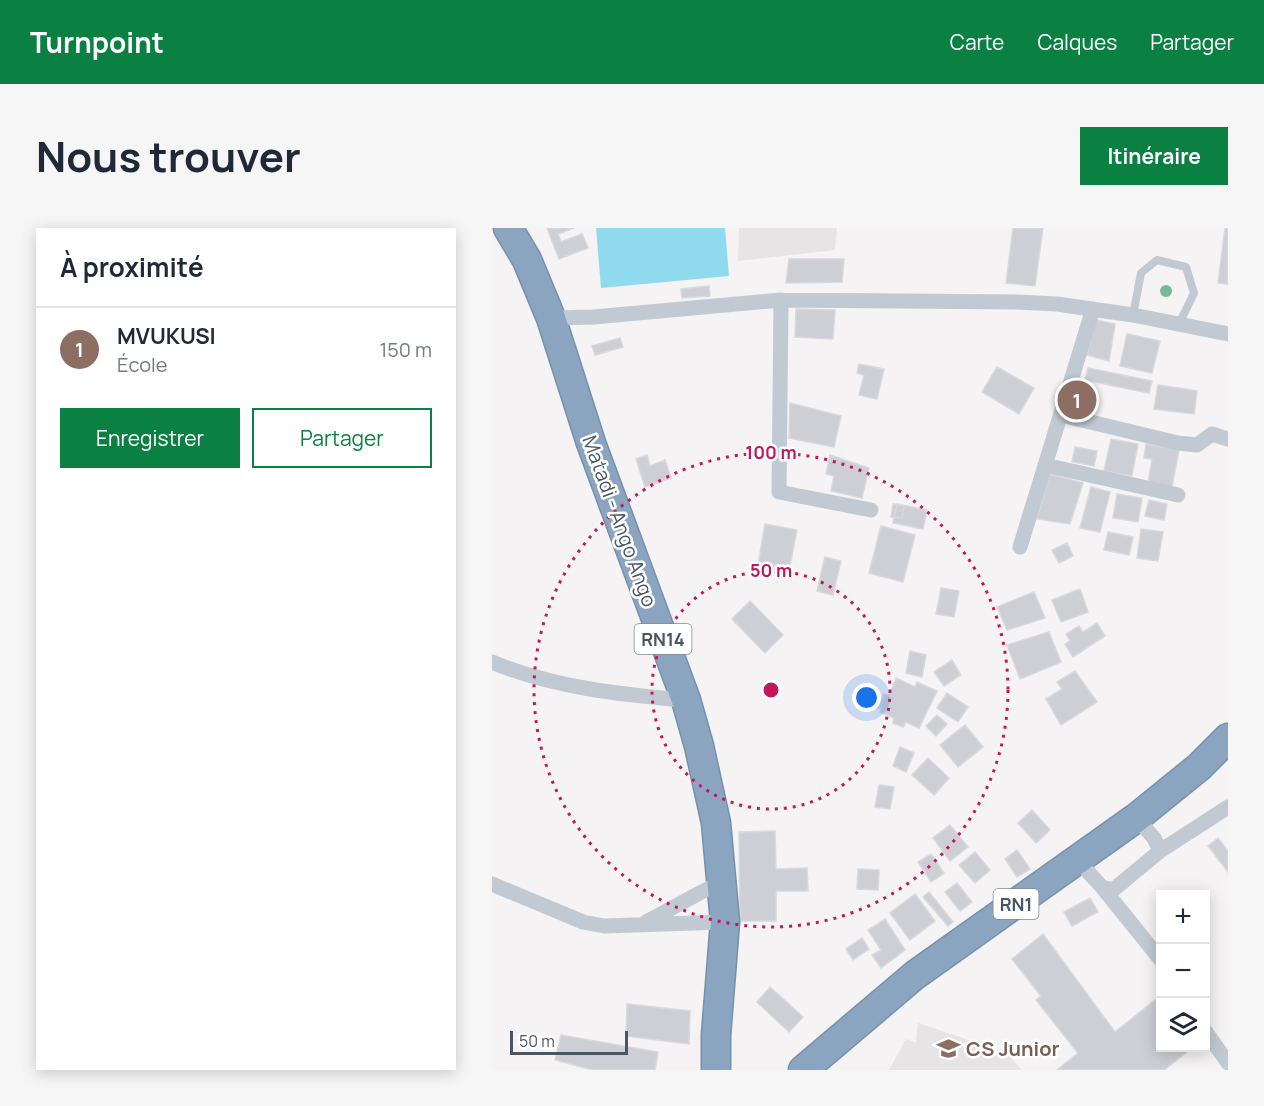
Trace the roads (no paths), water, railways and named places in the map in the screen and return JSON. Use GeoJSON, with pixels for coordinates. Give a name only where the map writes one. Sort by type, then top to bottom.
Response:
{"type":"FeatureCollection","features":[{"type":"Feature","properties":{"kind":"highway","name":"Matadi - Ango Ango"},"geometry":{"type":"LineString","coordinates":[[508,228],[526,260],[551,318],[591,443],[686,700],[716,823],[722,881],[725,922],[716,1035],[719,1068]]}},
{"type":"Feature","properties":{"kind":"highway","name":"RN1"},"geometry":{"type":"LineString","coordinates":[[803,1070],[915,975],[1136,818],[1199,766],[1228,738]]}},
{"type":"Feature","properties":{"kind":"street"},"geometry":{"type":"LineString","coordinates":[[551,318],[594,317],[781,300],[1017,302],[1133,315],[1228,334]]}},
{"type":"Feature","properties":{"kind":"street"},"geometry":{"type":"LineString","coordinates":[[781,300],[779,492],[872,510]]}},
{"type":"Feature","properties":{"kind":"street"},"geometry":{"type":"LineString","coordinates":[[1020,547],[1093,309]]}},
{"type":"Feature","properties":{"kind":"street"},"geometry":{"type":"LineString","coordinates":[[1061,415],[1178,443],[1197,445],[1212,434],[1228,439]]}},
{"type":"Feature","properties":{"kind":"street"},"geometry":{"type":"LineString","coordinates":[[1045,465],[1178,495]]}},
{"type":"Feature","properties":{"kind":"street"},"geometry":{"type":"LineString","coordinates":[[492,662],[529,675],[643,697],[686,700]]}},
{"type":"Feature","properties":{"kind":"street"},"geometry":{"type":"LineString","coordinates":[[1102,887],[1113,890],[1160,851],[1228,807]]}},
{"type":"Feature","properties":{"kind":"street"},"geometry":{"type":"LineString","coordinates":[[1136,818],[1154,838],[1160,851]]}},
{"type":"Feature","properties":{"kind":"street"},"geometry":{"type":"LineString","coordinates":[[1078,861],[1156,953]]}},
{"type":"Feature","properties":{"kind":"street"},"geometry":{"type":"LineString","coordinates":[[643,923],[722,881]]}},
{"type":"Feature","properties":{"kind":"street"},"geometry":{"type":"LineString","coordinates":[[492,884],[583,922],[619,928],[643,923],[725,922]]}},
{"type":"Feature","properties":{"kind":"street"},"geometry":{"type":"LineString","coordinates":[[1210,1035],[1223,1045],[1228,1063]]}},
{"type":"Feature","properties":{"kind":"lane"},"geometry":{"type":"LineString","coordinates":[[1133,315],[1141,273],[1157,260],[1186,267],[1194,293],[1179,324]]}},
{"type":"Feature","properties":{"kind":"water"},"geometry":{"type":"Polygon","coordinates":[[[596,228],[725,228],[729,276],[601,288],[596,228]]]}},
{"type":"Feature","properties":{"kind":"place","name":"MVUKUSI"},"geometry":{"type":"Point","coordinates":[1077,400]}},
{"type":"Feature","properties":{"kind":"place","name":"CS Junior"},"geometry":{"type":"Point","coordinates":[948,1048]}}]}
